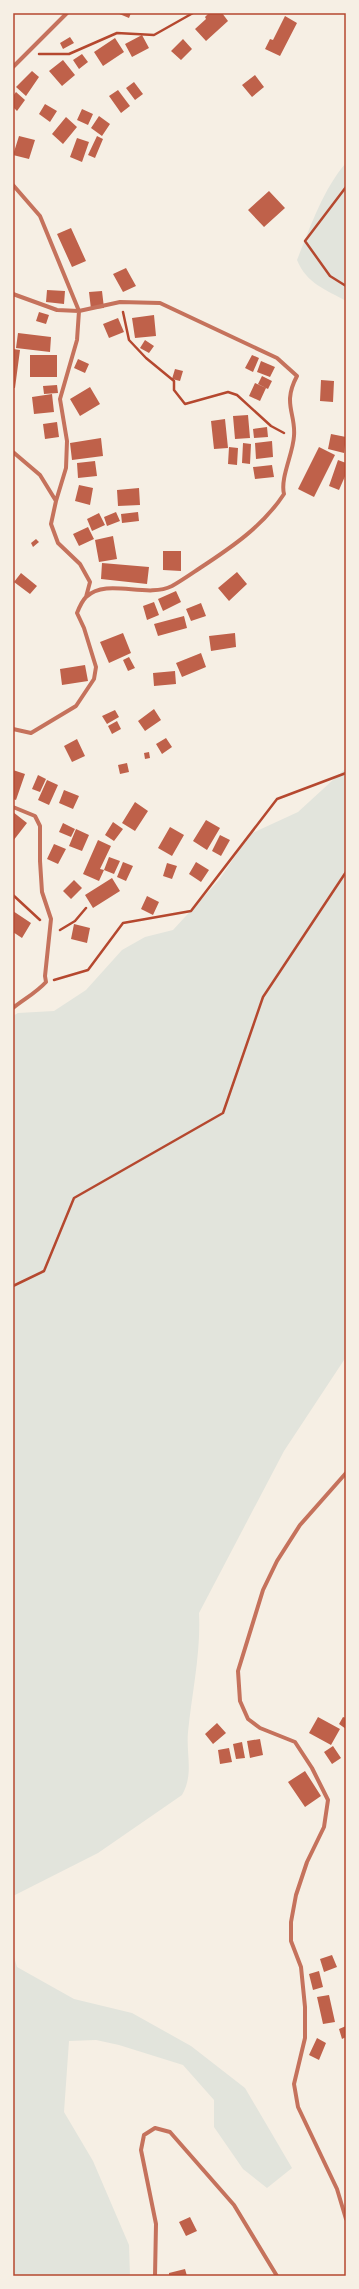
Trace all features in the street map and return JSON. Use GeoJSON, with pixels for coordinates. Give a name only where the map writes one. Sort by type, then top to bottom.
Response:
{"type":"FeatureCollection","features":[{"type":"Feature","properties":{"kind":"street"},"geometry":{"type":"LineString","coordinates":[[13,67],[67,13]]}},
{"type":"Feature","properties":{"kind":"street"},"geometry":{"type":"LineString","coordinates":[[13,185],[40,216],[79,312],[77,340],[60,398],[67,441],[66,468],[51,524],[58,543],[80,564],[90,582],[86,597],[77,613],[84,628],[96,667],[94,679],[76,706],[31,733],[13,729]]}},
{"type":"Feature","properties":{"kind":"street"},"geometry":{"type":"LineString","coordinates":[[13,294],[57,310],[79,312],[120,302],[160,303],[277,358],[291,368],[297,376],[293,384],[289,406],[294,435],[289,463],[282,486],[284,494],[273,510],[239,542],[171,587],[151,592],[115,588],[97,591],[86,597]]}},
{"type":"Feature","properties":{"kind":"street"},"geometry":{"type":"LineString","coordinates":[[13,452],[40,475],[56,501]]}},
{"type":"Feature","properties":{"kind":"street"},"geometry":{"type":"LineString","coordinates":[[13,807],[35,816],[40,826],[42,892],[51,919],[44,976],[46,982],[37,992],[24,999],[13,1008]]}},
{"type":"Feature","properties":{"kind":"street"},"geometry":{"type":"LineString","coordinates":[[346,1473],[300,1525],[277,1561],[263,1590],[238,1671],[240,1701],[248,1719],[260,1728],[296,1742],[312,1768],[328,1800],[324,1827],[308,1862],[296,1895],[291,1922],[292,1941],[301,1967],[305,2007],[305,2038],[294,2084],[298,2108],[337,2189],[346,2219]]}},
{"type":"Feature","properties":{"kind":"street"},"geometry":{"type":"LineString","coordinates":[[155,2276],[156,2224],[141,2150],[144,2135],[155,2128],[170,2132],[234,2205],[277,2276]]}},
{"type":"Feature","properties":{"kind":"path"},"geometry":{"type":"LineString","coordinates":[[27,54],[69,54],[117,33],[154,35],[193,13]]}},
{"type":"Feature","properties":{"kind":"path"},"geometry":{"type":"LineString","coordinates":[[346,187],[305,241],[330,276],[346,286]]}},
{"type":"Feature","properties":{"kind":"path"},"geometry":{"type":"LineString","coordinates":[[120,302],[129,340],[146,358],[174,381],[174,390],[185,404],[228,392],[237,395],[249,404],[272,426],[286,434],[294,435]]}},
{"type":"Feature","properties":{"kind":"path"},"geometry":{"type":"LineString","coordinates":[[46,982],[88,970],[122,923],[191,911],[277,799],[346,773]]}},
{"type":"Feature","properties":{"kind":"path"},"geometry":{"type":"LineString","coordinates":[[13,1286],[44,1271],[74,1198],[223,1113],[263,997],[346,872]]}},
{"type":"Feature","properties":{"kind":"shaded area"},"geometry":{"type":"Polygon","coordinates":[[[346,163],[346,301],[317,285],[311,280],[301,268],[297,260],[312,222],[330,185],[346,163]]]}},
{"type":"Feature","properties":{"kind":"shaded area"},"geometry":{"type":"Polygon","coordinates":[[[346,768],[346,1357],[284,1451],[199,1613],[199,1643],[188,1732],[189,1772],[186,1787],[182,1795],[98,1853],[13,1896],[13,1016],[18,1013],[54,1011],[86,990],[122,950],[145,937],[173,930],[219,880],[250,834],[298,812],[346,768]]]}},
{"type":"Feature","properties":{"kind":"shaded area"},"geometry":{"type":"Polygon","coordinates":[[[13,1954],[17,1967],[74,1999],[132,2013],[191,2046],[245,2088],[292,2168],[267,2188],[243,2169],[214,2127],[214,2100],[183,2065],[119,2045],[96,2040],[69,2041],[64,2112],[93,2161],[129,2245],[130,2276],[13,2276],[13,1954]]]}},
{"type":"Feature","properties":{"kind":"building"},"geometry":{"type":"Polygon","coordinates":[[[117,13],[131,13],[129,18],[117,13]]]}},
{"type":"Feature","properties":{"kind":"building"},"geometry":{"type":"Polygon","coordinates":[[[209,13],[222,13],[228,21],[206,41],[195,29],[206,19],[205,17],[209,13]]]}},
{"type":"Feature","properties":{"kind":"building"},"geometry":{"type":"Polygon","coordinates":[[[285,16],[297,23],[280,56],[265,49],[270,39],[273,40],[285,16]]]}},
{"type":"Feature","properties":{"kind":"building"},"geometry":{"type":"Polygon","coordinates":[[[142,35],[149,48],[132,57],[125,44],[142,35]]]}},
{"type":"Feature","properties":{"kind":"building"},"geometry":{"type":"Polygon","coordinates":[[[70,37],[74,43],[63,49],[60,43],[70,37]]]}},
{"type":"Feature","properties":{"kind":"building"},"geometry":{"type":"Polygon","coordinates":[[[115,38],[124,52],[103,66],[94,52],[115,38]]]}},
{"type":"Feature","properties":{"kind":"building"},"geometry":{"type":"Polygon","coordinates":[[[183,39],[192,49],[181,60],[171,51],[183,39]]]}},
{"type":"Feature","properties":{"kind":"building"},"geometry":{"type":"Polygon","coordinates":[[[82,54],[88,62],[79,69],[73,60],[82,54]]]}},
{"type":"Feature","properties":{"kind":"building"},"geometry":{"type":"Polygon","coordinates":[[[63,60],[75,75],[62,86],[49,71],[63,60]]]}},
{"type":"Feature","properties":{"kind":"building"},"geometry":{"type":"Polygon","coordinates":[[[32,71],[39,77],[26,96],[16,87],[32,71]]]}},
{"type":"Feature","properties":{"kind":"building"},"geometry":{"type":"Polygon","coordinates":[[[255,75],[264,87],[252,97],[242,85],[255,75]]]}},
{"type":"Feature","properties":{"kind":"building"},"geometry":{"type":"Polygon","coordinates":[[[134,82],[143,94],[135,100],[126,88],[134,82]]]}},
{"type":"Feature","properties":{"kind":"building"},"geometry":{"type":"Polygon","coordinates":[[[118,90],[130,106],[121,113],[109,96],[118,90]]]}},
{"type":"Feature","properties":{"kind":"building"},"geometry":{"type":"Polygon","coordinates":[[[16,92],[25,100],[17,111],[13,107],[13,96],[16,92]]]}},
{"type":"Feature","properties":{"kind":"building"},"geometry":{"type":"Polygon","coordinates":[[[45,104],[57,111],[50,122],[39,114],[45,104]]]}},
{"type":"Feature","properties":{"kind":"building"},"geometry":{"type":"Polygon","coordinates":[[[82,109],[93,114],[88,125],[77,120],[82,109]]]}},
{"type":"Feature","properties":{"kind":"building"},"geometry":{"type":"Polygon","coordinates":[[[99,116],[110,124],[102,136],[91,128],[99,116]]]}},
{"type":"Feature","properties":{"kind":"building"},"geometry":{"type":"Polygon","coordinates":[[[66,117],[77,127],[63,144],[52,134],[66,117]]]}},
{"type":"Feature","properties":{"kind":"building"},"geometry":{"type":"Polygon","coordinates":[[[19,136],[35,140],[29,159],[13,155],[19,136]]]}},
{"type":"Feature","properties":{"kind":"building"},"geometry":{"type":"Polygon","coordinates":[[[97,136],[103,139],[95,158],[88,155],[97,136]]]}},
{"type":"Feature","properties":{"kind":"building"},"geometry":{"type":"Polygon","coordinates":[[[77,138],[89,142],[82,162],[70,157],[77,138]]]}},
{"type":"Feature","properties":{"kind":"building"},"geometry":{"type":"Polygon","coordinates":[[[269,191],[285,208],[264,227],[248,210],[269,191]]]}},
{"type":"Feature","properties":{"kind":"building"},"geometry":{"type":"Polygon","coordinates":[[[71,228],[86,261],[72,267],[57,234],[71,228]]]}},
{"type":"Feature","properties":{"kind":"building"},"geometry":{"type":"Polygon","coordinates":[[[126,268],[136,286],[123,292],[113,274],[126,268]]]}},
{"type":"Feature","properties":{"kind":"building"},"geometry":{"type":"Polygon","coordinates":[[[47,290],[65,291],[64,304],[46,302],[47,290]]]}},
{"type":"Feature","properties":{"kind":"building"},"geometry":{"type":"Polygon","coordinates":[[[102,291],[104,308],[91,309],[89,292],[102,291]]]}},
{"type":"Feature","properties":{"kind":"building"},"geometry":{"type":"Polygon","coordinates":[[[39,312],[49,315],[46,324],[36,321],[39,312]]]}},
{"type":"Feature","properties":{"kind":"building"},"geometry":{"type":"Polygon","coordinates":[[[154,315],[156,336],[135,338],[132,318],[154,315]]]}},
{"type":"Feature","properties":{"kind":"building"},"geometry":{"type":"Polygon","coordinates":[[[118,318],[124,332],[109,338],[103,324],[118,318]]]}},
{"type":"Feature","properties":{"kind":"building"},"geometry":{"type":"Polygon","coordinates":[[[18,333],[51,337],[50,352],[16,348],[18,333]]]}},
{"type":"Feature","properties":{"kind":"building"},"geometry":{"type":"Polygon","coordinates":[[[145,340],[154,346],[149,353],[140,348],[145,340]]]}},
{"type":"Feature","properties":{"kind":"building"},"geometry":{"type":"Polygon","coordinates":[[[13,349],[20,350],[15,388],[13,388],[13,349]]]}},
{"type":"Feature","properties":{"kind":"building"},"geometry":{"type":"Polygon","coordinates":[[[30,355],[57,355],[57,377],[30,377],[30,355]]]}},
{"type":"Feature","properties":{"kind":"building"},"geometry":{"type":"Polygon","coordinates":[[[252,355],[259,358],[253,372],[245,368],[252,355]]]}},
{"type":"Feature","properties":{"kind":"building"},"geometry":{"type":"Polygon","coordinates":[[[78,359],[89,364],[85,373],[74,368],[78,359]]]}},
{"type":"Feature","properties":{"kind":"building"},"geometry":{"type":"Polygon","coordinates":[[[261,361],[275,367],[270,377],[257,372],[261,361]]]}},
{"type":"Feature","properties":{"kind":"building"},"geometry":{"type":"Polygon","coordinates":[[[175,369],[183,371],[180,381],[172,379],[175,369]]]}},
{"type":"Feature","properties":{"kind":"building"},"geometry":{"type":"Polygon","coordinates":[[[262,376],[272,381],[268,389],[258,384],[262,376]]]}},
{"type":"Feature","properties":{"kind":"building"},"geometry":{"type":"Polygon","coordinates":[[[321,380],[334,381],[333,402],[320,401],[321,380]]]}},
{"type":"Feature","properties":{"kind":"building"},"geometry":{"type":"Polygon","coordinates":[[[255,383],[266,388],[260,401],[249,396],[255,383]]]}},
{"type":"Feature","properties":{"kind":"building"},"geometry":{"type":"Polygon","coordinates":[[[57,385],[58,393],[44,394],[43,386],[57,385]]]}},
{"type":"Feature","properties":{"kind":"building"},"geometry":{"type":"Polygon","coordinates":[[[90,387],[100,404],[80,416],[70,399],[90,387]]]}},
{"type":"Feature","properties":{"kind":"building"},"geometry":{"type":"Polygon","coordinates":[[[52,394],[54,412],[34,414],[32,397],[52,394]]]}},
{"type":"Feature","properties":{"kind":"building"},"geometry":{"type":"Polygon","coordinates":[[[248,415],[250,438],[235,439],[233,416],[248,415]]]}},
{"type":"Feature","properties":{"kind":"building"},"geometry":{"type":"Polygon","coordinates":[[[225,419],[228,448],[214,449],[211,421],[225,419]]]}},
{"type":"Feature","properties":{"kind":"building"},"geometry":{"type":"Polygon","coordinates":[[[57,422],[59,437],[45,439],[43,424],[57,422]]]}},
{"type":"Feature","properties":{"kind":"building"},"geometry":{"type":"Polygon","coordinates":[[[267,427],[268,437],[254,438],[253,429],[267,427]]]}},
{"type":"Feature","properties":{"kind":"building"},"geometry":{"type":"Polygon","coordinates":[[[331,434],[346,437],[344,453],[328,449],[331,434]]]}},
{"type":"Feature","properties":{"kind":"building"},"geometry":{"type":"Polygon","coordinates":[[[101,438],[103,456],[72,460],[70,443],[101,438]]]}},
{"type":"Feature","properties":{"kind":"building"},"geometry":{"type":"Polygon","coordinates":[[[272,441],[273,457],[256,459],[255,443],[272,441]]]}},
{"type":"Feature","properties":{"kind":"building"},"geometry":{"type":"Polygon","coordinates":[[[243,443],[251,444],[250,464],[242,463],[243,443]]]}},
{"type":"Feature","properties":{"kind":"building"},"geometry":{"type":"Polygon","coordinates":[[[229,447],[238,448],[237,465],[228,464],[229,447]]]}},
{"type":"Feature","properties":{"kind":"building"},"geometry":{"type":"Polygon","coordinates":[[[319,447],[335,455],[314,497],[298,489],[319,447]]]}},
{"type":"Feature","properties":{"kind":"building"},"geometry":{"type":"Polygon","coordinates":[[[338,460],[346,463],[346,474],[339,490],[329,486],[338,460]]]}},
{"type":"Feature","properties":{"kind":"building"},"geometry":{"type":"Polygon","coordinates":[[[95,461],[97,476],[78,478],[77,463],[95,461]]]}},
{"type":"Feature","properties":{"kind":"building"},"geometry":{"type":"Polygon","coordinates":[[[272,465],[274,477],[255,479],[253,467],[272,465]]]}},
{"type":"Feature","properties":{"kind":"building"},"geometry":{"type":"Polygon","coordinates":[[[79,485],[93,488],[90,505],[75,501],[79,485]]]}},
{"type":"Feature","properties":{"kind":"building"},"geometry":{"type":"Polygon","coordinates":[[[139,488],[140,505],[118,506],[117,490],[139,488]]]}},
{"type":"Feature","properties":{"kind":"building"},"geometry":{"type":"Polygon","coordinates":[[[116,512],[120,521],[107,526],[104,517],[116,512]]]}},
{"type":"Feature","properties":{"kind":"building"},"geometry":{"type":"Polygon","coordinates":[[[138,512],[139,521],[122,523],[121,514],[138,512]]]}},
{"type":"Feature","properties":{"kind":"building"},"geometry":{"type":"Polygon","coordinates":[[[99,513],[105,525],[92,531],[87,519],[99,513]]]}},
{"type":"Feature","properties":{"kind":"building"},"geometry":{"type":"Polygon","coordinates":[[[88,527],[94,539],[79,546],[73,534],[88,527]]]}},
{"type":"Feature","properties":{"kind":"building"},"geometry":{"type":"Polygon","coordinates":[[[113,536],[117,559],[99,562],[95,540],[113,536]]]}},
{"type":"Feature","properties":{"kind":"building"},"geometry":{"type":"Polygon","coordinates":[[[36,539],[39,542],[33,547],[31,543],[36,539]]]}},
{"type":"Feature","properties":{"kind":"building"},"geometry":{"type":"Polygon","coordinates":[[[163,551],[181,551],[181,571],[163,570],[163,551]]]}},
{"type":"Feature","properties":{"kind":"building"},"geometry":{"type":"Polygon","coordinates":[[[102,563],[149,567],[147,584],[101,579],[102,563]]]}},
{"type":"Feature","properties":{"kind":"building"},"geometry":{"type":"Polygon","coordinates":[[[237,572],[247,584],[229,601],[218,588],[237,572]]]}},
{"type":"Feature","properties":{"kind":"building"},"geometry":{"type":"Polygon","coordinates":[[[21,573],[37,586],[30,594],[14,582],[21,573]]]}},
{"type":"Feature","properties":{"kind":"building"},"geometry":{"type":"Polygon","coordinates":[[[176,591],[181,602],[163,611],[158,599],[176,591]]]}},
{"type":"Feature","properties":{"kind":"building"},"geometry":{"type":"Polygon","coordinates":[[[154,602],[159,615],[147,620],[143,606],[154,602]]]}},
{"type":"Feature","properties":{"kind":"building"},"geometry":{"type":"Polygon","coordinates":[[[201,603],[206,616],[191,621],[186,609],[201,603]]]}},
{"type":"Feature","properties":{"kind":"building"},"geometry":{"type":"Polygon","coordinates":[[[184,616],[187,628],[158,636],[154,624],[184,616]]]}},
{"type":"Feature","properties":{"kind":"building"},"geometry":{"type":"Polygon","coordinates":[[[123,633],[131,653],[109,663],[100,642],[123,633]]]}},
{"type":"Feature","properties":{"kind":"building"},"geometry":{"type":"Polygon","coordinates":[[[235,633],[236,647],[211,651],[209,636],[235,633]]]}},
{"type":"Feature","properties":{"kind":"building"},"geometry":{"type":"Polygon","coordinates":[[[201,653],[206,667],[182,677],[176,663],[201,653]]]}},
{"type":"Feature","properties":{"kind":"building"},"geometry":{"type":"Polygon","coordinates":[[[129,657],[135,668],[128,671],[123,660],[129,657]]]}},
{"type":"Feature","properties":{"kind":"building"},"geometry":{"type":"Polygon","coordinates":[[[85,665],[88,681],[62,685],[60,669],[85,665]]]}},
{"type":"Feature","properties":{"kind":"building"},"geometry":{"type":"Polygon","coordinates":[[[175,671],[176,684],[154,686],[153,673],[175,671]]]}},
{"type":"Feature","properties":{"kind":"building"},"geometry":{"type":"Polygon","coordinates":[[[154,709],[161,720],[145,731],[138,721],[154,709]]]}},
{"type":"Feature","properties":{"kind":"building"},"geometry":{"type":"Polygon","coordinates":[[[115,710],[119,717],[107,724],[102,716],[115,710]]]}},
{"type":"Feature","properties":{"kind":"building"},"geometry":{"type":"Polygon","coordinates":[[[117,721],[121,729],[112,734],[108,726],[117,721]]]}},
{"type":"Feature","properties":{"kind":"building"},"geometry":{"type":"Polygon","coordinates":[[[166,738],[172,747],[162,754],[156,744],[166,738]]]}},
{"type":"Feature","properties":{"kind":"building"},"geometry":{"type":"Polygon","coordinates":[[[77,739],[85,756],[72,762],[64,746],[77,739]]]}},
{"type":"Feature","properties":{"kind":"building"},"geometry":{"type":"Polygon","coordinates":[[[149,752],[150,758],[145,759],[144,753],[149,752]]]}},
{"type":"Feature","properties":{"kind":"building"},"geometry":{"type":"Polygon","coordinates":[[[127,763],[129,772],[120,774],[118,765],[127,763]]]}},
{"type":"Feature","properties":{"kind":"building"},"geometry":{"type":"Polygon","coordinates":[[[13,770],[25,774],[16,800],[13,799],[13,770]]]}},
{"type":"Feature","properties":{"kind":"building"},"geometry":{"type":"Polygon","coordinates":[[[38,775],[46,779],[40,792],[32,789],[38,775]]]}},
{"type":"Feature","properties":{"kind":"building"},"geometry":{"type":"Polygon","coordinates":[[[47,780],[58,785],[49,805],[38,800],[47,780]]]}},
{"type":"Feature","properties":{"kind":"building"},"geometry":{"type":"Polygon","coordinates":[[[64,790],[79,796],[73,809],[59,803],[64,790]]]}},
{"type":"Feature","properties":{"kind":"building"},"geometry":{"type":"Polygon","coordinates":[[[135,802],[148,811],[135,831],[122,823],[135,802]]]}},
{"type":"Feature","properties":{"kind":"building"},"geometry":{"type":"Polygon","coordinates":[[[13,812],[27,823],[13,841],[13,812]]]}},
{"type":"Feature","properties":{"kind":"building"},"geometry":{"type":"Polygon","coordinates":[[[206,820],[220,828],[207,850],[193,841],[206,820]]]}},
{"type":"Feature","properties":{"kind":"building"},"geometry":{"type":"Polygon","coordinates":[[[113,822],[123,829],[114,841],[105,835],[113,822]]]}},
{"type":"Feature","properties":{"kind":"building"},"geometry":{"type":"Polygon","coordinates":[[[63,823],[75,829],[71,837],[59,832],[63,823]]]}},
{"type":"Feature","properties":{"kind":"building"},"geometry":{"type":"Polygon","coordinates":[[[170,827],[184,835],[172,856],[158,848],[170,827]]]}},
{"type":"Feature","properties":{"kind":"building"},"geometry":{"type":"Polygon","coordinates":[[[76,829],[89,835],[82,851],[69,846],[76,829]]]}},
{"type":"Feature","properties":{"kind":"building"},"geometry":{"type":"Polygon","coordinates":[[[220,835],[230,840],[221,856],[212,851],[220,835]]]}},
{"type":"Feature","properties":{"kind":"building"},"geometry":{"type":"Polygon","coordinates":[[[98,840],[111,846],[100,869],[104,870],[99,881],[83,874],[98,840]]]}},
{"type":"Feature","properties":{"kind":"building"},"geometry":{"type":"Polygon","coordinates":[[[54,844],[66,849],[58,864],[47,859],[54,844]]]}},
{"type":"Feature","properties":{"kind":"building"},"geometry":{"type":"Polygon","coordinates":[[[109,857],[120,861],[114,874],[104,870],[109,857]]]}},
{"type":"Feature","properties":{"kind":"building"},"geometry":{"type":"Polygon","coordinates":[[[123,862],[133,866],[126,881],[117,877],[123,862]]]}},
{"type":"Feature","properties":{"kind":"building"},"geometry":{"type":"Polygon","coordinates":[[[196,862],[209,870],[201,882],[189,874],[196,862]]]}},
{"type":"Feature","properties":{"kind":"building"},"geometry":{"type":"Polygon","coordinates":[[[167,863],[177,866],[172,879],[163,876],[167,863]]]}},
{"type":"Feature","properties":{"kind":"building"},"geometry":{"type":"Polygon","coordinates":[[[112,878],[120,891],[93,908],[85,895],[112,878]]]}},
{"type":"Feature","properties":{"kind":"building"},"geometry":{"type":"Polygon","coordinates":[[[74,880],[82,888],[71,899],[63,891],[74,880]]]}},
{"type":"Feature","properties":{"kind":"building"},"geometry":{"type":"Polygon","coordinates":[[[147,896],[159,902],[153,915],[141,909],[147,896]]]}},
{"type":"Feature","properties":{"kind":"building"},"geometry":{"type":"Polygon","coordinates":[[[13,911],[31,923],[22,938],[13,932],[13,911]]]}},
{"type":"Feature","properties":{"kind":"building"},"geometry":{"type":"Polygon","coordinates":[[[74,924],[90,928],[87,943],[71,939],[74,924]]]}},
{"type":"Feature","properties":{"kind":"building"},"geometry":{"type":"Polygon","coordinates":[[[318,1717],[340,1729],[331,1745],[309,1733],[318,1717]]]}},
{"type":"Feature","properties":{"kind":"building"},"geometry":{"type":"Polygon","coordinates":[[[343,1717],[346,1718],[346,1729],[339,1724],[343,1717]]]}},
{"type":"Feature","properties":{"kind":"building"},"geometry":{"type":"Polygon","coordinates":[[[217,1723],[226,1733],[213,1744],[205,1734],[217,1723]]]}},
{"type":"Feature","properties":{"kind":"building"},"geometry":{"type":"Polygon","coordinates":[[[260,1739],[263,1755],[250,1758],[247,1741],[260,1739]]]}},
{"type":"Feature","properties":{"kind":"building"},"geometry":{"type":"Polygon","coordinates":[[[242,1742],[245,1758],[236,1759],[233,1744],[242,1742]]]}},
{"type":"Feature","properties":{"kind":"building"},"geometry":{"type":"Polygon","coordinates":[[[333,1746],[341,1758],[332,1764],[324,1752],[333,1746]]]}},
{"type":"Feature","properties":{"kind":"building"},"geometry":{"type":"Polygon","coordinates":[[[229,1748],[232,1762],[220,1764],[218,1750],[229,1748]]]}},
{"type":"Feature","properties":{"kind":"building"},"geometry":{"type":"Polygon","coordinates":[[[305,1771],[321,1796],[305,1807],[288,1782],[305,1771]]]}},
{"type":"Feature","properties":{"kind":"building"},"geometry":{"type":"Polygon","coordinates":[[[332,1955],[337,1967],[324,1972],[320,1959],[332,1955]]]}},
{"type":"Feature","properties":{"kind":"building"},"geometry":{"type":"Polygon","coordinates":[[[319,1971],[323,1987],[313,1990],[309,1974],[319,1971]]]}},
{"type":"Feature","properties":{"kind":"building"},"geometry":{"type":"Polygon","coordinates":[[[329,1995],[335,2022],[323,2024],[317,1997],[329,1995]]]}},
{"type":"Feature","properties":{"kind":"building"},"geometry":{"type":"Polygon","coordinates":[[[346,2026],[346,2037],[342,2039],[339,2029],[346,2026]]]}},
{"type":"Feature","properties":{"kind":"building"},"geometry":{"type":"Polygon","coordinates":[[[317,2038],[326,2043],[319,2060],[309,2055],[317,2038]]]}},
{"type":"Feature","properties":{"kind":"building"},"geometry":{"type":"Polygon","coordinates":[[[190,2217],[197,2231],[186,2236],[179,2222],[190,2217]]]}},
{"type":"Feature","properties":{"kind":"building"},"geometry":{"type":"Polygon","coordinates":[[[185,2269],[187,2276],[169,2276],[169,2273],[185,2269]]]}}]}
